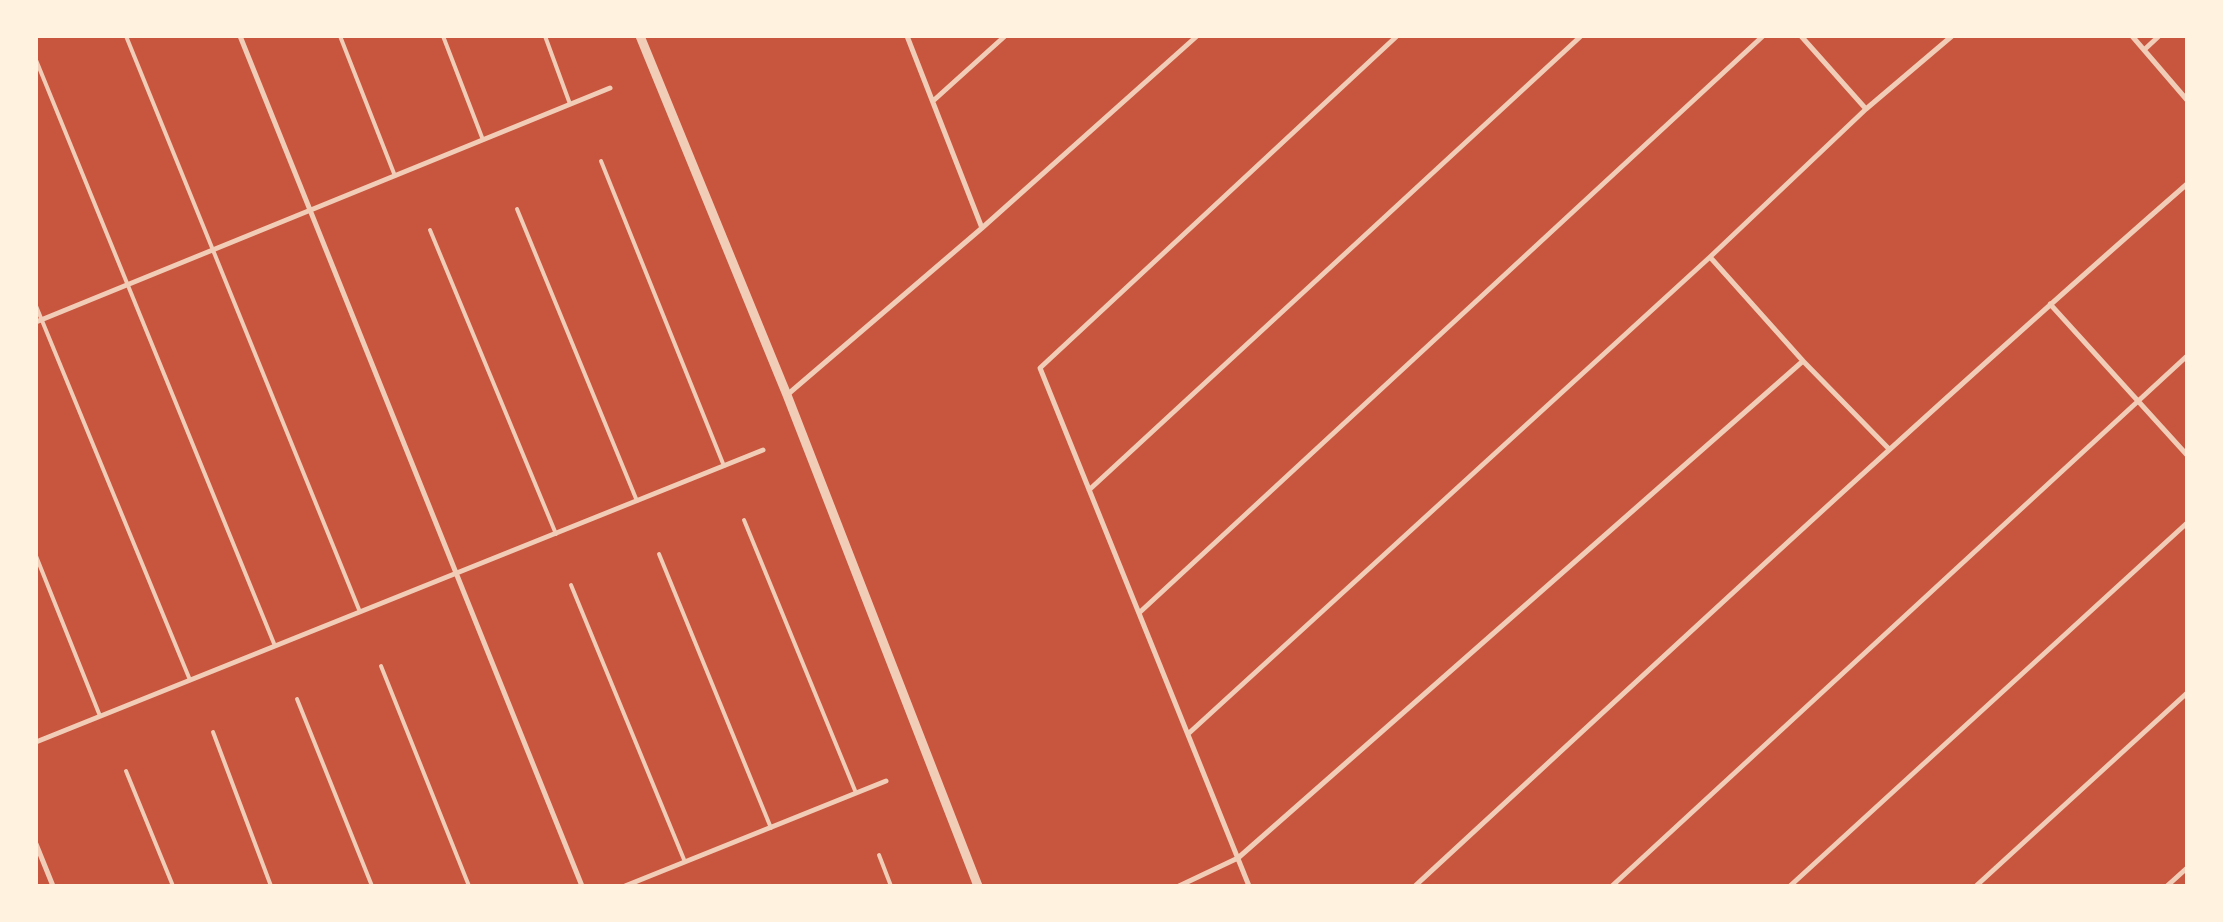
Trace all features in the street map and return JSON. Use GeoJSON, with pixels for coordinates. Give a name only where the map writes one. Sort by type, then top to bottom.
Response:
{"type":"FeatureCollection","features":[{"type":"Feature","properties":{"kind":"street"},"geometry":{"type":"LineString","coordinates":[[240,36],[582,886]]}},
{"type":"Feature","properties":{"kind":"street"},"geometry":{"type":"LineString","coordinates":[[640,36],[787,395],[978,886]]}},
{"type":"Feature","properties":{"kind":"street"},"geometry":{"type":"LineString","coordinates":[[908,36],[982,228]]}},
{"type":"Feature","properties":{"kind":"street"},"geometry":{"type":"LineString","coordinates":[[933,101],[1005,36]]}},
{"type":"Feature","properties":{"kind":"street"},"geometry":{"type":"LineString","coordinates":[[787,395],[982,228],[1197,36]]}},
{"type":"Feature","properties":{"kind":"street"},"geometry":{"type":"LineString","coordinates":[[1249,886],[1040,368],[1397,36]]}},
{"type":"Feature","properties":{"kind":"street"},"geometry":{"type":"LineString","coordinates":[[1089,490],[1581,36]]}},
{"type":"Feature","properties":{"kind":"street"},"geometry":{"type":"LineString","coordinates":[[1139,614],[1762,36]]}},
{"type":"Feature","properties":{"kind":"street"},"geometry":{"type":"LineString","coordinates":[[1801,36],[1866,109]]}},
{"type":"Feature","properties":{"kind":"street"},"geometry":{"type":"LineString","coordinates":[[1188,734],[1710,257],[1866,109],[1952,36]]}},
{"type":"Feature","properties":{"kind":"street"},"geometry":{"type":"LineString","coordinates":[[2132,36],[2187,100]]}},
{"type":"Feature","properties":{"kind":"street"},"geometry":{"type":"LineString","coordinates":[[2144,50],[2159,36]]}},
{"type":"Feature","properties":{"kind":"street"},"geometry":{"type":"LineString","coordinates":[[39,321],[610,88]]}},
{"type":"Feature","properties":{"kind":"street"},"geometry":{"type":"LineString","coordinates":[[1415,886],[1889,449],[2187,184]]}},
{"type":"Feature","properties":{"kind":"street"},"geometry":{"type":"LineString","coordinates":[[1710,257],[1803,361],[1889,449]]}},
{"type":"Feature","properties":{"kind":"street"},"geometry":{"type":"LineString","coordinates":[[2050,304],[2187,455]]}},
{"type":"Feature","properties":{"kind":"street"},"geometry":{"type":"LineString","coordinates":[[1612,886],[2137,400],[2187,356]]}},
{"type":"Feature","properties":{"kind":"street"},"geometry":{"type":"LineString","coordinates":[[1179,886],[1238,858],[1803,361]]}},
{"type":"Feature","properties":{"kind":"street"},"geometry":{"type":"LineString","coordinates":[[36,742],[763,450]]}},
{"type":"Feature","properties":{"kind":"street"},"geometry":{"type":"LineString","coordinates":[[1790,886],[2187,523]]}},
{"type":"Feature","properties":{"kind":"street"},"geometry":{"type":"LineString","coordinates":[[1976,886],[2187,693]]}},
{"type":"Feature","properties":{"kind":"street"},"geometry":{"type":"LineString","coordinates":[[625,886],[886,781]]}},
{"type":"Feature","properties":{"kind":"street"},"geometry":{"type":"LineString","coordinates":[[36,844],[39,858],[53,886]]}},
{"type":"Feature","properties":{"kind":"street"},"geometry":{"type":"LineString","coordinates":[[2167,886],[2187,868]]}},
{"type":"Feature","properties":{"kind":"lane"},"geometry":{"type":"LineString","coordinates":[[126,36],[360,612]]}},
{"type":"Feature","properties":{"kind":"lane"},"geometry":{"type":"LineString","coordinates":[[340,36],[395,176]]}},
{"type":"Feature","properties":{"kind":"lane"},"geometry":{"type":"LineString","coordinates":[[443,36],[483,140]]}},
{"type":"Feature","properties":{"kind":"lane"},"geometry":{"type":"LineString","coordinates":[[544,36],[570,104]]}},
{"type":"Feature","properties":{"kind":"lane"},"geometry":{"type":"LineString","coordinates":[[36,60],[275,646]]}},
{"type":"Feature","properties":{"kind":"lane"},"geometry":{"type":"LineString","coordinates":[[601,161],[724,466]]}},
{"type":"Feature","properties":{"kind":"lane"},"geometry":{"type":"LineString","coordinates":[[517,209],[637,501]]}},
{"type":"Feature","properties":{"kind":"lane"},"geometry":{"type":"LineString","coordinates":[[430,230],[556,534]]}},
{"type":"Feature","properties":{"kind":"lane"},"geometry":{"type":"LineString","coordinates":[[36,306],[39,321],[190,680]]}},
{"type":"Feature","properties":{"kind":"lane"},"geometry":{"type":"LineString","coordinates":[[744,520],[856,794]]}},
{"type":"Feature","properties":{"kind":"lane"},"geometry":{"type":"LineString","coordinates":[[659,554],[771,828]]}},
{"type":"Feature","properties":{"kind":"lane"},"geometry":{"type":"LineString","coordinates":[[36,556],[100,716]]}},
{"type":"Feature","properties":{"kind":"lane"},"geometry":{"type":"LineString","coordinates":[[571,585],[685,862]]}},
{"type":"Feature","properties":{"kind":"lane"},"geometry":{"type":"LineString","coordinates":[[381,666],[469,886]]}},
{"type":"Feature","properties":{"kind":"lane"},"geometry":{"type":"LineString","coordinates":[[298,699],[372,886]]}},
{"type":"Feature","properties":{"kind":"lane"},"geometry":{"type":"LineString","coordinates":[[213,732],[271,886]]}},
{"type":"Feature","properties":{"kind":"lane"},"geometry":{"type":"LineString","coordinates":[[126,771],[172,886]]}},
{"type":"Feature","properties":{"kind":"lane"},"geometry":{"type":"LineString","coordinates":[[879,855],[891,886]]}}]}
